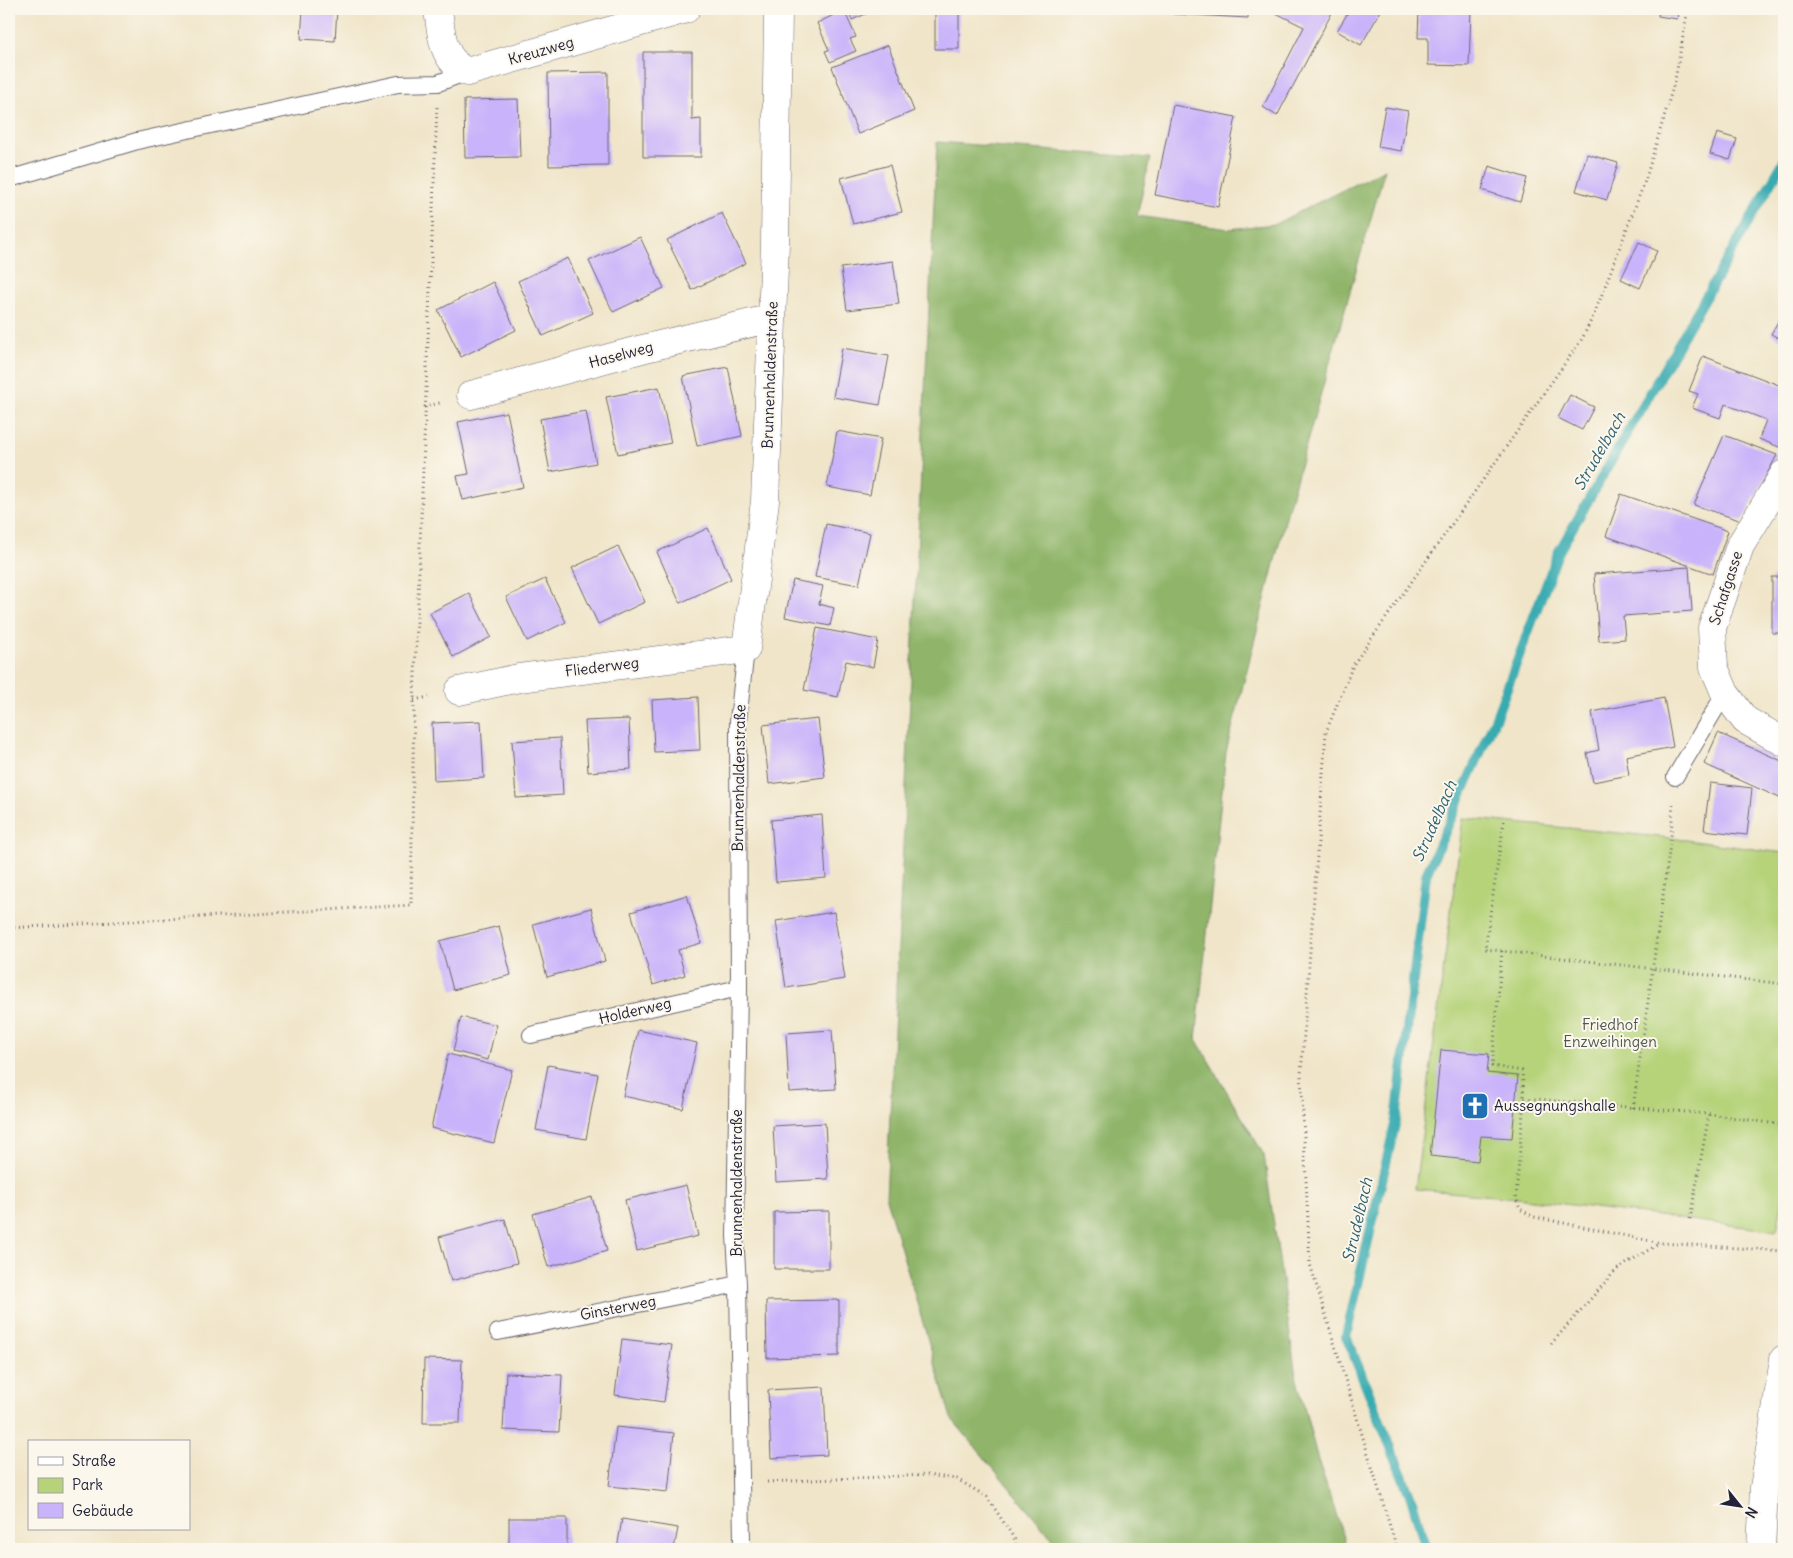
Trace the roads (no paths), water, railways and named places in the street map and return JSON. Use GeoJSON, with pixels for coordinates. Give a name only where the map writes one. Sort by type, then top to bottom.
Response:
{"type":"FeatureCollection","features":[{"type":"Feature","properties":{"kind":"street"},"geometry":{"type":"LineString","coordinates":[[438,9],[442,43],[458,67],[468,72]]}},
{"type":"Feature","properties":{"kind":"street","name":"Kreuzweg"},"geometry":{"type":"LineString","coordinates":[[468,72],[686,9]]}},
{"type":"Feature","properties":{"kind":"street","name":"Brunnenhaldenstraße"},"geometry":{"type":"LineString","coordinates":[[746,649],[765,501],[778,96],[778,9]]}},
{"type":"Feature","properties":{"kind":"street","name":"Haselweg"},"geometry":{"type":"LineString","coordinates":[[470,395],[642,349],[772,318]]}},
{"type":"Feature","properties":{"kind":"street","name":"Schafgasse"},"geometry":{"type":"LineString","coordinates":[[1784,474],[1740,546],[1712,628],[1714,667],[1725,693],[1746,720],[1784,742]]}},
{"type":"Feature","properties":{"kind":"street","name":"Fliederweg"},"geometry":{"type":"LineString","coordinates":[[459,691],[519,678],[746,649]]}},
{"type":"Feature","properties":{"kind":"street"},"geometry":{"type":"LineString","coordinates":[[1761,1549],[1764,1488],[1784,1359]]}},
{"type":"Feature","properties":{"kind":"lane"},"geometry":{"type":"LineString","coordinates":[[9,179],[137,141],[398,84],[438,82],[468,72]]}},
{"type":"Feature","properties":{"kind":"lane","name":"Brunnenhaldenstraße"},"geometry":{"type":"LineString","coordinates":[[740,1549],[742,1541],[743,1482],[736,1236],[738,721],[746,649]]}},
{"type":"Feature","properties":{"kind":"lane"},"geometry":{"type":"LineString","coordinates":[[1674,776],[1725,693]]}},
{"type":"Feature","properties":{"kind":"lane","name":"Holderweg"},"geometry":{"type":"LineString","coordinates":[[531,1035],[738,988]]}},
{"type":"Feature","properties":{"kind":"lane","name":"Ginsterweg"},"geometry":{"type":"LineString","coordinates":[[498,1332],[738,1284]]}},
{"type":"Feature","properties":{"kind":"waterway","name":"Strudelbach"},"geometry":{"type":"LineString","coordinates":[[1426,1549],[1412,1500],[1346,1336],[1396,1120],[1426,875],[1496,717],[1558,553],[1784,161]]}},
{"type":"Feature","properties":{"kind":"place","name":"Aussegnungshalle"},"geometry":{"type":"Point","coordinates":[1475,1106]}},
{"type":"Feature","properties":{"kind":"park label","name":"Friedhof Enzweihingen"},"geometry":{"type":"Point","coordinates":[1610,1034]}}]}
